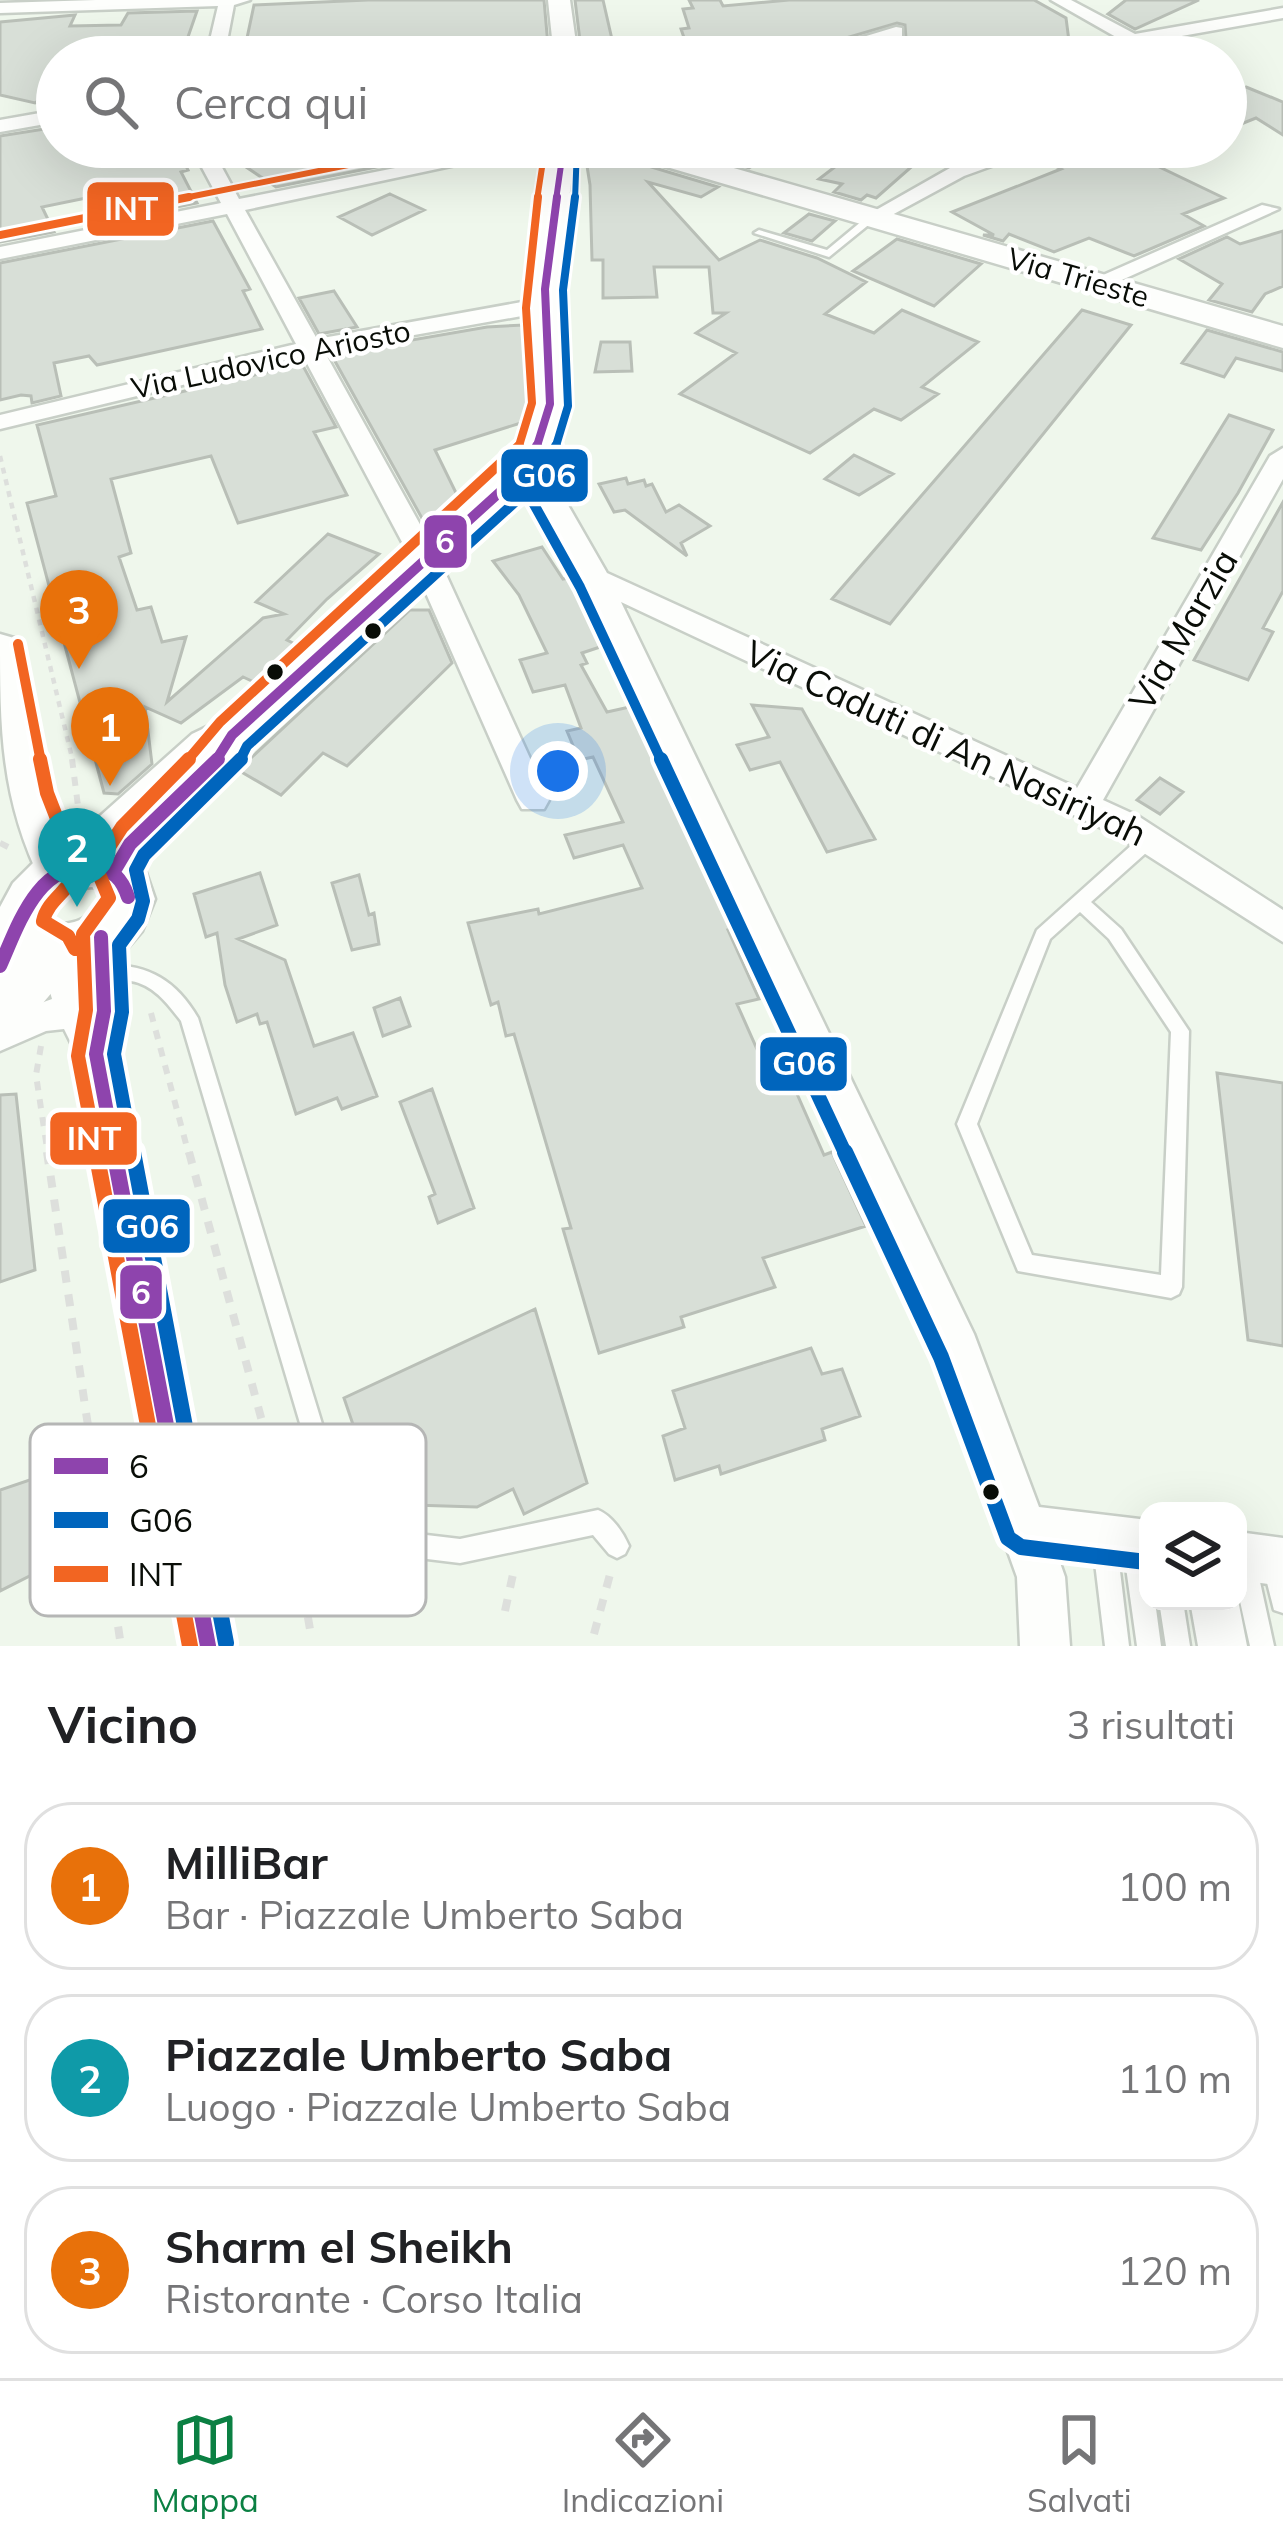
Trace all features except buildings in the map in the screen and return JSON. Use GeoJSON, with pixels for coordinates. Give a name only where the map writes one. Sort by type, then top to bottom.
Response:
{"type":"FeatureCollection","features":[{"type":"Feature","properties":{"kind":"main road"},"geometry":{"type":"LineString","coordinates":[[559,0],[563,36]]}},
{"type":"Feature","properties":{"kind":"main road"},"geometry":{"type":"LineString","coordinates":[[57,949],[30,896],[76,867],[130,844],[223,754],[232,735],[532,463],[548,434],[553,406],[544,305],[591,168]]}},
{"type":"Feature","properties":{"kind":"main road","name":"Via Trieste"},"geometry":{"type":"LineString","coordinates":[[667,168],[872,218],[1283,338]]}},
{"type":"Feature","properties":{"kind":"main road"},"geometry":{"type":"LineString","coordinates":[[0,648],[30,798],[76,867],[127,884],[129,902],[120,921],[57,949],[21,1029]]}},
{"type":"Feature","properties":{"kind":"street"},"geometry":{"type":"LineString","coordinates":[[219,36],[227,0]]}},
{"type":"Feature","properties":{"kind":"street"},"geometry":{"type":"LineString","coordinates":[[0,8],[242,0]]}},
{"type":"Feature","properties":{"kind":"street"},"geometry":{"type":"LineString","coordinates":[[1059,0],[1126,36]]}},
{"type":"Feature","properties":{"kind":"street"},"geometry":{"type":"LineString","coordinates":[[1156,36],[1283,13]]}},
{"type":"Feature","properties":{"kind":"street"},"geometry":{"type":"LineString","coordinates":[[883,36],[896,32]]}},
{"type":"Feature","properties":{"kind":"street"},"geometry":{"type":"LineString","coordinates":[[0,126],[36,120]]}},
{"type":"Feature","properties":{"kind":"street"},"geometry":{"type":"LineString","coordinates":[[213,168],[424,557],[533,800]]}},
{"type":"Feature","properties":{"kind":"street"},"geometry":{"type":"LineString","coordinates":[[0,253],[419,168]]}},
{"type":"Feature","properties":{"kind":"street"},"geometry":{"type":"LineString","coordinates":[[872,218],[969,168]]}},
{"type":"Feature","properties":{"kind":"street"},"geometry":{"type":"LineString","coordinates":[[1096,283],[1269,209]]}},
{"type":"Feature","properties":{"kind":"street","name":"Via Ludovico Ariosto"},"geometry":{"type":"LineString","coordinates":[[0,422],[312,347],[544,305]]}},
{"type":"Feature","properties":{"kind":"street","name":"Via Marzia"},"geometry":{"type":"LineString","coordinates":[[1084,804],[1283,456]]}},
{"type":"Feature","properties":{"kind":"street"},"geometry":{"type":"LineString","coordinates":[[532,463],[596,579],[958,1350],[1041,1577],[1045,1646]]}},
{"type":"Feature","properties":{"kind":"street","name":"Via Caduti di An Nasiriyah"},"geometry":{"type":"LineString","coordinates":[[596,579],[1084,804],[1150,838],[1283,928]]}},
{"type":"Feature","properties":{"kind":"street"},"geometry":{"type":"LineString","coordinates":[[57,949],[74,1012],[96,1054]]}},
{"type":"Feature","properties":{"kind":"street"},"geometry":{"type":"LineString","coordinates":[[57,949],[96,1054],[166,1424]]}},
{"type":"Feature","properties":{"kind":"street"},"geometry":{"type":"LineString","coordinates":[[0,1035],[42,1016],[74,1012]]}},
{"type":"Feature","properties":{"kind":"street"},"geometry":{"type":"LineString","coordinates":[[1023,1529],[1129,1542]]}},
{"type":"Feature","properties":{"kind":"street"},"geometry":{"type":"LineString","coordinates":[[202,1616],[208,1646]]}},
{"type":"Feature","properties":{"kind":"lane"},"geometry":{"type":"LineString","coordinates":[[759,233],[829,254],[872,218]]}},
{"type":"Feature","properties":{"kind":"lane"},"geometry":{"type":"LineString","coordinates":[[1080,902],[1115,934],[1180,1031],[1171,1287],[1025,1264],[967,1124],[1043,935],[1150,838]]}},
{"type":"Feature","properties":{"kind":"lane"},"geometry":{"type":"LineString","coordinates":[[57,949],[164,984],[189,1018],[310,1424]]}},
{"type":"Feature","properties":{"kind":"lane"},"geometry":{"type":"LineString","coordinates":[[426,1547],[460,1551],[598,1522],[617,1546]]}},
{"type":"Feature","properties":{"kind":"lane"},"geometry":{"type":"LineString","coordinates":[[1117,1646],[1129,1542]]}},
{"type":"Feature","properties":{"kind":"lane"},"geometry":{"type":"LineString","coordinates":[[1129,1542],[1149,1646]]}},
{"type":"Feature","properties":{"kind":"lane"},"geometry":{"type":"LineString","coordinates":[[1235,1646],[1258,1573]]}},
{"type":"Feature","properties":{"kind":"lane"},"geometry":{"type":"LineString","coordinates":[[1258,1573],[1262,1646]]}},
{"type":"Feature","properties":{"kind":"lane"},"geometry":{"type":"LineString","coordinates":[[1172,1610],[1178,1646]]}},
{"type":"Feature","properties":{"kind":"lane"},"geometry":{"type":"LineString","coordinates":[[1204,1610],[1210,1646]]}},
{"type":"Feature","properties":{"kind":"path"},"geometry":{"type":"LineString","coordinates":[[0,456],[81,810],[76,867]]}},
{"type":"Feature","properties":{"kind":"path"},"geometry":{"type":"LineString","coordinates":[[151,1013],[263,1424]]}},
{"type":"Feature","properties":{"kind":"path"},"geometry":{"type":"LineString","coordinates":[[21,1029],[36,1076],[88,1424]]}},
{"type":"Feature","properties":{"kind":"path"},"geometry":{"type":"LineString","coordinates":[[506,1611],[520,1538]]}},
{"type":"Feature","properties":{"kind":"path"},"geometry":{"type":"LineString","coordinates":[[594,1634],[617,1546]]}},
{"type":"Feature","properties":{"kind":"path"},"geometry":{"type":"LineString","coordinates":[[117,1616],[121,1646]]}},
{"type":"Feature","properties":{"kind":"path"},"geometry":{"type":"LineString","coordinates":[[308,1616],[311,1635]]}},
{"type":"Feature","properties":{"kind":"transit line","name":"INT"},"geometry":{"type":"LineString","coordinates":[[0,235],[333,168]]}},
{"type":"Feature","properties":{"kind":"transit line","name":"INT"},"geometry":{"type":"LineString","coordinates":[[148,1424],[78,1056],[86,1010],[83,934],[109,898],[96,867],[122,827],[220,722],[517,452],[532,403],[526,308],[542,168]]}},
{"type":"Feature","properties":{"kind":"transit line","name":"6"},"geometry":{"type":"LineString","coordinates":[[114,871],[130,844],[223,754],[232,735],[532,463],[550,404],[545,289],[561,168]]}},
{"type":"Feature","properties":{"kind":"transit line","name":"G06"},"geometry":{"type":"LineString","coordinates":[[184,1424],[114,1054],[122,1012],[119,945],[142,910],[143,891],[136,870],[144,855],[237,766],[247,746],[548,472],[568,406],[563,290],[579,168]]}},
{"type":"Feature","properties":{"kind":"transit line","name":"G06"},"geometry":{"type":"LineString","coordinates":[[516,472],[580,587],[941,1357],[1008,1538],[1021,1547],[1139,1561]]}},
{"type":"Feature","properties":{"kind":"transit line","name":"INT"},"geometry":{"type":"LineString","coordinates":[[18,644],[47,793],[77,870],[70,885],[48,906],[43,921],[68,936],[75,949]]}},
{"type":"Feature","properties":{"kind":"transit line","name":"6"},"geometry":{"type":"LineString","coordinates":[[0,966],[34,897],[60,871],[77,866],[109,871],[121,880],[128,897]]}},
{"type":"Feature","properties":{"kind":"transit line","name":"6"},"geometry":{"type":"LineString","coordinates":[[101,937],[104,1011],[96,1054],[166,1424]]}},
{"type":"Feature","properties":{"kind":"transit line","name":"INT"},"geometry":{"type":"LineString","coordinates":[[184,1616],[190,1646]]}},
{"type":"Feature","properties":{"kind":"transit line","name":"6"},"geometry":{"type":"LineString","coordinates":[[202,1616],[208,1646]]}},
{"type":"Feature","properties":{"kind":"transit line","name":"G06"},"geometry":{"type":"LineString","coordinates":[[221,1616],[226,1643]]}},
{"type":"Feature","properties":{"kind":"place","name":"Sharm el Sheikh"},"geometry":{"type":"Point","coordinates":[79,669]}},
{"type":"Feature","properties":{"kind":"place","name":"MilliBar"},"geometry":{"type":"Point","coordinates":[110,786]}},
{"type":"Feature","properties":{"kind":"place","name":"Piazzale Umberto Saba"},"geometry":{"type":"Point","coordinates":[77,907]}}]}
